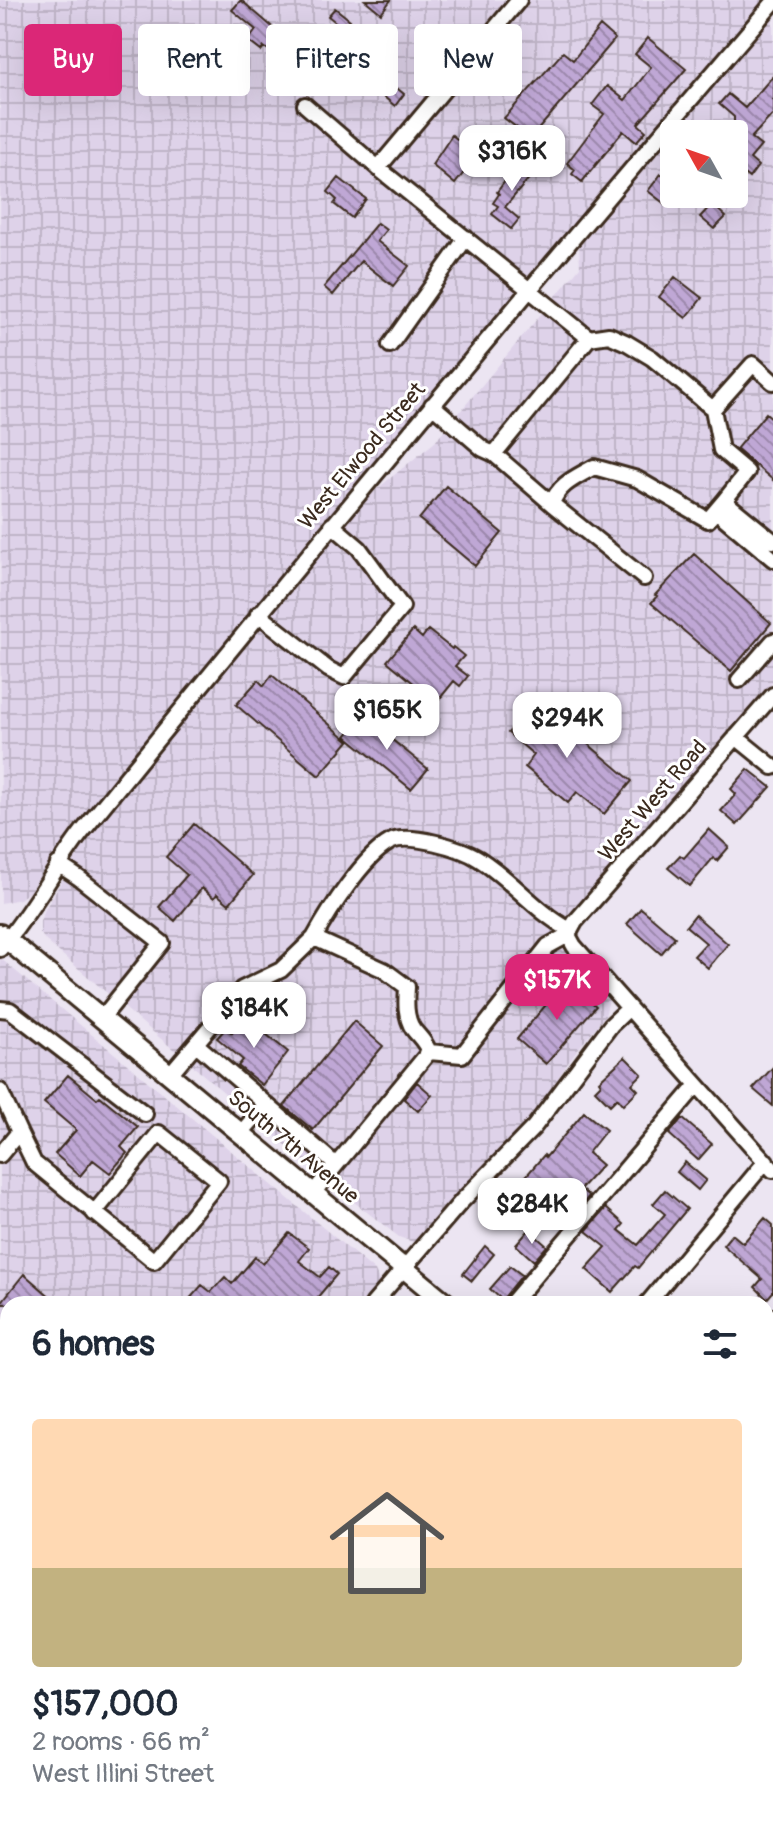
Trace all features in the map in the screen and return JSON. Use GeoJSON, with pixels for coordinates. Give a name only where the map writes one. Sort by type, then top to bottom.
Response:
{"type":"FeatureCollection","features":[{"type":"Feature","properties":{"kind":"main road","name":"South 7th Avenue"},"geometry":{"type":"LineString","coordinates":[[3,941],[102,1018],[437,1296]]}},
{"type":"Feature","properties":{"kind":"street"},"geometry":{"type":"LineString","coordinates":[[378,168],[519,0]]}},
{"type":"Feature","properties":{"kind":"street","name":"West Elwood Street"},"geometry":{"type":"LineString","coordinates":[[3,941],[33,909],[58,864],[258,614],[529,288],[773,3]]}},
{"type":"Feature","properties":{"kind":"street"},"geometry":{"type":"LineString","coordinates":[[305,105],[378,168],[589,338]]}},
{"type":"Feature","properties":{"kind":"street"},"geometry":{"type":"LineString","coordinates":[[390,345],[466,238]]}},
{"type":"Feature","properties":{"kind":"street"},"geometry":{"type":"LineString","coordinates":[[494,454],[589,338],[609,335],[652,358],[713,409],[721,450],[747,472],[708,520],[637,479],[594,467],[563,485],[555,493],[552,504]]}},
{"type":"Feature","properties":{"kind":"street"},"geometry":{"type":"LineString","coordinates":[[713,409],[753,364],[773,382]]}},
{"type":"Feature","properties":{"kind":"street"},"geometry":{"type":"LineString","coordinates":[[432,405],[644,578]]}},
{"type":"Feature","properties":{"kind":"street"},"geometry":{"type":"LineString","coordinates":[[720,506],[773,541]]}},
{"type":"Feature","properties":{"kind":"street"},"geometry":{"type":"LineString","coordinates":[[720,506],[773,559]]}},
{"type":"Feature","properties":{"kind":"street"},"geometry":{"type":"LineString","coordinates":[[258,614],[328,669],[344,677],[402,607],[359,548],[332,525]]}},
{"type":"Feature","properties":{"kind":"street"},"geometry":{"type":"LineString","coordinates":[[739,680],[773,641]]}},
{"type":"Feature","properties":{"kind":"street","name":"West West Road"},"geometry":{"type":"LineString","coordinates":[[429,1052],[462,1055],[548,946],[569,933],[575,922],[773,695]]}},
{"type":"Feature","properties":{"kind":"street"},"geometry":{"type":"LineString","coordinates":[[736,737],[773,767]]}},
{"type":"Feature","properties":{"kind":"street"},"geometry":{"type":"LineString","coordinates":[[170,1074],[242,989],[281,970],[314,938],[329,911],[367,863],[391,842],[405,838],[459,849],[479,859],[569,933],[574,946],[769,1166],[654,1296]]}},
{"type":"Feature","properties":{"kind":"street"},"geometry":{"type":"LineString","coordinates":[[58,864],[162,943],[102,1018]]}},
{"type":"Feature","properties":{"kind":"street"},"geometry":{"type":"LineString","coordinates":[[313,1193],[429,1052],[426,1042],[411,1026],[406,1008],[407,987],[384,970],[314,938]]}},
{"type":"Feature","properties":{"kind":"street"},"geometry":{"type":"LineString","coordinates":[[380,1296],[461,1202],[534,1127],[611,1025],[629,1008]]}},
{"type":"Feature","properties":{"kind":"street"},"geometry":{"type":"LineString","coordinates":[[0,1009],[10,1010],[145,1114]]}},
{"type":"Feature","properties":{"kind":"street"},"geometry":{"type":"LineString","coordinates":[[196,1044],[336,1165]]}},
{"type":"Feature","properties":{"kind":"street"},"geometry":{"type":"LineString","coordinates":[[518,1296],[697,1085]]}},
{"type":"Feature","properties":{"kind":"street"},"geometry":{"type":"LineString","coordinates":[[0,1091],[34,1163],[94,1213],[154,1261],[219,1181],[159,1133],[94,1213]]}},
{"type":"Feature","properties":{"kind":"street"},"geometry":{"type":"LineString","coordinates":[[241,1133],[266,1104]]}},
{"type":"Feature","properties":{"kind":"street"},"geometry":{"type":"LineString","coordinates":[[0,1155],[19,1132]]}},
{"type":"Feature","properties":{"kind":"shaded area"},"geometry":{"type":"Polygon","coordinates":[[[0,0],[768,0],[667,120],[660,120],[660,129],[69,834],[29,892],[20,899],[1,903],[0,0]]]}},
{"type":"Feature","properties":{"kind":"shaded area"},"geometry":{"type":"Polygon","coordinates":[[[773,12],[773,682],[563,924],[561,943],[609,999],[605,1016],[574,1054],[528,1123],[430,1229],[413,1242],[399,1237],[340,1191],[46,941],[40,933],[40,921],[86,840],[231,660],[367,497],[435,442],[580,267],[579,240],[660,145],[660,208],[748,208],[748,120],[681,120],[773,12]]]}},
{"type":"Feature","properties":{"kind":"shaded area"},"geometry":{"type":"Polygon","coordinates":[[[0,958],[375,1271],[380,1283],[368,1296],[0,1296],[0,958]]]}},
{"type":"Feature","properties":{"kind":"building"},"geometry":{"type":"Polygon","coordinates":[[[241,0],[269,24],[266,24],[266,48],[261,51],[250,43],[256,30],[232,10],[241,0]]]}},
{"type":"Feature","properties":{"kind":"building"},"geometry":{"type":"Polygon","coordinates":[[[365,0],[391,0],[381,13],[365,0]]]}},
{"type":"Feature","properties":{"kind":"building"},"geometry":{"type":"Polygon","coordinates":[[[335,8],[350,20],[347,24],[338,24],[328,16],[335,8]]]}},
{"type":"Feature","properties":{"kind":"building"},"geometry":{"type":"Polygon","coordinates":[[[600,26],[615,39],[519,152],[510,143],[521,131],[504,118],[563,52],[573,60],[600,26]]]}},
{"type":"Feature","properties":{"kind":"building"},"geometry":{"type":"Polygon","coordinates":[[[648,38],[686,69],[638,124],[646,131],[636,142],[623,131],[582,182],[572,174],[575,170],[567,163],[604,114],[592,105],[607,86],[625,100],[651,67],[635,54],[648,38]]]}},
{"type":"Feature","properties":{"kind":"building"},"geometry":{"type":"Polygon","coordinates":[[[773,76],[773,114],[751,138],[761,146],[750,159],[758,166],[749,178],[748,120],[734,120],[719,104],[728,94],[745,108],[773,76]]]}},
{"type":"Feature","properties":{"kind":"building"},"geometry":{"type":"Polygon","coordinates":[[[398,89],[404,94],[395,106],[383,96],[398,96],[398,89]]]}},
{"type":"Feature","properties":{"kind":"building"},"geometry":{"type":"Polygon","coordinates":[[[452,135],[478,156],[473,162],[477,165],[470,173],[466,170],[455,184],[432,165],[452,135]]]}},
{"type":"Feature","properties":{"kind":"building"},"geometry":{"type":"Polygon","coordinates":[[[526,160],[537,169],[505,207],[519,219],[511,229],[492,214],[498,206],[493,203],[511,173],[513,175],[526,160]]]}},
{"type":"Feature","properties":{"kind":"building"},"geometry":{"type":"Polygon","coordinates":[[[660,175],[660,200],[648,191],[660,175]]]}},
{"type":"Feature","properties":{"kind":"building"},"geometry":{"type":"Polygon","coordinates":[[[339,178],[366,199],[352,218],[334,204],[337,200],[328,192],[339,178]]]}},
{"type":"Feature","properties":{"kind":"building"},"geometry":{"type":"Polygon","coordinates":[[[708,208],[716,208],[726,217],[714,229],[700,217],[708,208]]]}},
{"type":"Feature","properties":{"kind":"building"},"geometry":{"type":"Polygon","coordinates":[[[377,223],[386,230],[377,241],[409,266],[393,286],[361,261],[333,295],[324,287],[377,223]]]}},
{"type":"Feature","properties":{"kind":"building"},"geometry":{"type":"Polygon","coordinates":[[[675,277],[702,298],[686,318],[659,297],[675,277]]]}},
{"type":"Feature","properties":{"kind":"building"},"geometry":{"type":"Polygon","coordinates":[[[766,413],[773,419],[773,480],[736,449],[766,413]]]}},
{"type":"Feature","properties":{"kind":"building"},"geometry":{"type":"Polygon","coordinates":[[[446,486],[502,533],[475,566],[419,519],[446,486]]]}},
{"type":"Feature","properties":{"kind":"building"},"geometry":{"type":"Polygon","coordinates":[[[694,554],[771,623],[731,671],[651,603],[694,554]]]}},
{"type":"Feature","properties":{"kind":"building"},"geometry":{"type":"Polygon","coordinates":[[[413,630],[422,638],[428,630],[464,656],[455,666],[468,676],[460,686],[454,681],[428,713],[408,697],[417,686],[387,661],[413,630]]]}},
{"type":"Feature","properties":{"kind":"building"},"geometry":{"type":"Polygon","coordinates":[[[272,675],[349,741],[319,776],[236,705],[258,680],[264,686],[272,675]]]}},
{"type":"Feature","properties":{"kind":"building"},"geometry":{"type":"Polygon","coordinates":[[[536,700],[632,781],[604,814],[577,792],[568,803],[525,767],[534,755],[508,733],[536,700]]]}},
{"type":"Feature","properties":{"kind":"building"},"geometry":{"type":"Polygon","coordinates":[[[363,716],[428,769],[411,789],[346,736],[363,716]]]}},
{"type":"Feature","properties":{"kind":"building"},"geometry":{"type":"Polygon","coordinates":[[[748,769],[771,787],[737,825],[721,811],[736,794],[731,789],[748,769]]]}},
{"type":"Feature","properties":{"kind":"building"},"geometry":{"type":"Polygon","coordinates":[[[194,824],[253,875],[229,904],[217,894],[214,898],[202,888],[175,921],[159,907],[187,875],[166,857],[194,824]]]}},
{"type":"Feature","properties":{"kind":"building"},"geometry":{"type":"Polygon","coordinates":[[[709,829],[729,847],[717,861],[713,858],[690,886],[668,868],[680,855],[684,858],[709,829]]]}},
{"type":"Feature","properties":{"kind":"building"},"geometry":{"type":"Polygon","coordinates":[[[641,908],[675,937],[661,954],[627,924],[641,908]]]}},
{"type":"Feature","properties":{"kind":"building"},"geometry":{"type":"Polygon","coordinates":[[[695,915],[728,944],[708,968],[694,956],[706,943],[686,926],[695,915]]]}},
{"type":"Feature","properties":{"kind":"building"},"geometry":{"type":"Polygon","coordinates":[[[567,980],[596,1006],[546,1064],[517,1039],[567,980]]]}},
{"type":"Feature","properties":{"kind":"building"},"geometry":{"type":"Polygon","coordinates":[[[245,1017],[288,1052],[262,1085],[238,1066],[243,1060],[217,1038],[226,1028],[232,1033],[245,1017]]]}},
{"type":"Feature","properties":{"kind":"building"},"geometry":{"type":"Polygon","coordinates":[[[354,1021],[383,1046],[313,1130],[284,1106],[354,1021]]]}},
{"type":"Feature","properties":{"kind":"building"},"geometry":{"type":"Polygon","coordinates":[[[625,1057],[642,1074],[632,1084],[638,1090],[623,1105],[617,1098],[610,1105],[595,1090],[601,1084],[599,1081],[625,1057]]]}},
{"type":"Feature","properties":{"kind":"building"},"geometry":{"type":"Polygon","coordinates":[[[773,1067],[773,1106],[753,1089],[773,1067]]]}},
{"type":"Feature","properties":{"kind":"building"},"geometry":{"type":"Polygon","coordinates":[[[68,1075],[138,1127],[121,1147],[127,1153],[110,1173],[93,1160],[80,1176],[55,1154],[76,1130],[44,1103],[68,1075]]]}},
{"type":"Feature","properties":{"kind":"building"},"geometry":{"type":"Polygon","coordinates":[[[417,1082],[432,1095],[418,1111],[404,1099],[417,1082]]]}},
{"type":"Feature","properties":{"kind":"building"},"geometry":{"type":"Polygon","coordinates":[[[584,1112],[606,1130],[588,1153],[602,1165],[580,1189],[589,1196],[581,1206],[559,1188],[530,1223],[509,1205],[531,1180],[526,1176],[584,1112]]]}},
{"type":"Feature","properties":{"kind":"building"},"geometry":{"type":"Polygon","coordinates":[[[682,1118],[712,1144],[698,1160],[669,1134],[682,1118]]]}},
{"type":"Feature","properties":{"kind":"building"},"geometry":{"type":"Polygon","coordinates":[[[685,1162],[706,1180],[698,1190],[677,1172],[685,1162]]]}},
{"type":"Feature","properties":{"kind":"building"},"geometry":{"type":"Polygon","coordinates":[[[665,1190],[687,1209],[638,1268],[635,1266],[612,1292],[586,1269],[606,1247],[586,1231],[606,1208],[624,1224],[619,1230],[638,1245],[665,1214],[653,1204],[665,1190]]]}},
{"type":"Feature","properties":{"kind":"building"},"geometry":{"type":"Polygon","coordinates":[[[765,1218],[773,1225],[773,1292],[770,1296],[764,1296],[755,1287],[762,1279],[723,1245],[732,1234],[743,1243],[765,1218]]]}},
{"type":"Feature","properties":{"kind":"building"},"geometry":{"type":"Polygon","coordinates":[[[529,1230],[547,1246],[534,1261],[516,1245],[529,1230]]]}},
{"type":"Feature","properties":{"kind":"building"},"geometry":{"type":"Polygon","coordinates":[[[289,1233],[309,1248],[299,1261],[320,1277],[329,1267],[337,1274],[319,1296],[192,1296],[202,1285],[211,1292],[225,1277],[232,1284],[255,1257],[263,1264],[289,1233]]]}},
{"type":"Feature","properties":{"kind":"building"},"geometry":{"type":"Polygon","coordinates":[[[485,1246],[494,1254],[472,1281],[463,1274],[485,1246]]]}},
{"type":"Feature","properties":{"kind":"building"},"geometry":{"type":"Polygon","coordinates":[[[510,1266],[522,1275],[505,1296],[498,1296],[490,1289],[510,1266]]]}},
{"type":"Feature","properties":{"kind":"building"},"geometry":{"type":"Polygon","coordinates":[[[24,1274],[50,1296],[6,1296],[24,1274]]]}}]}
